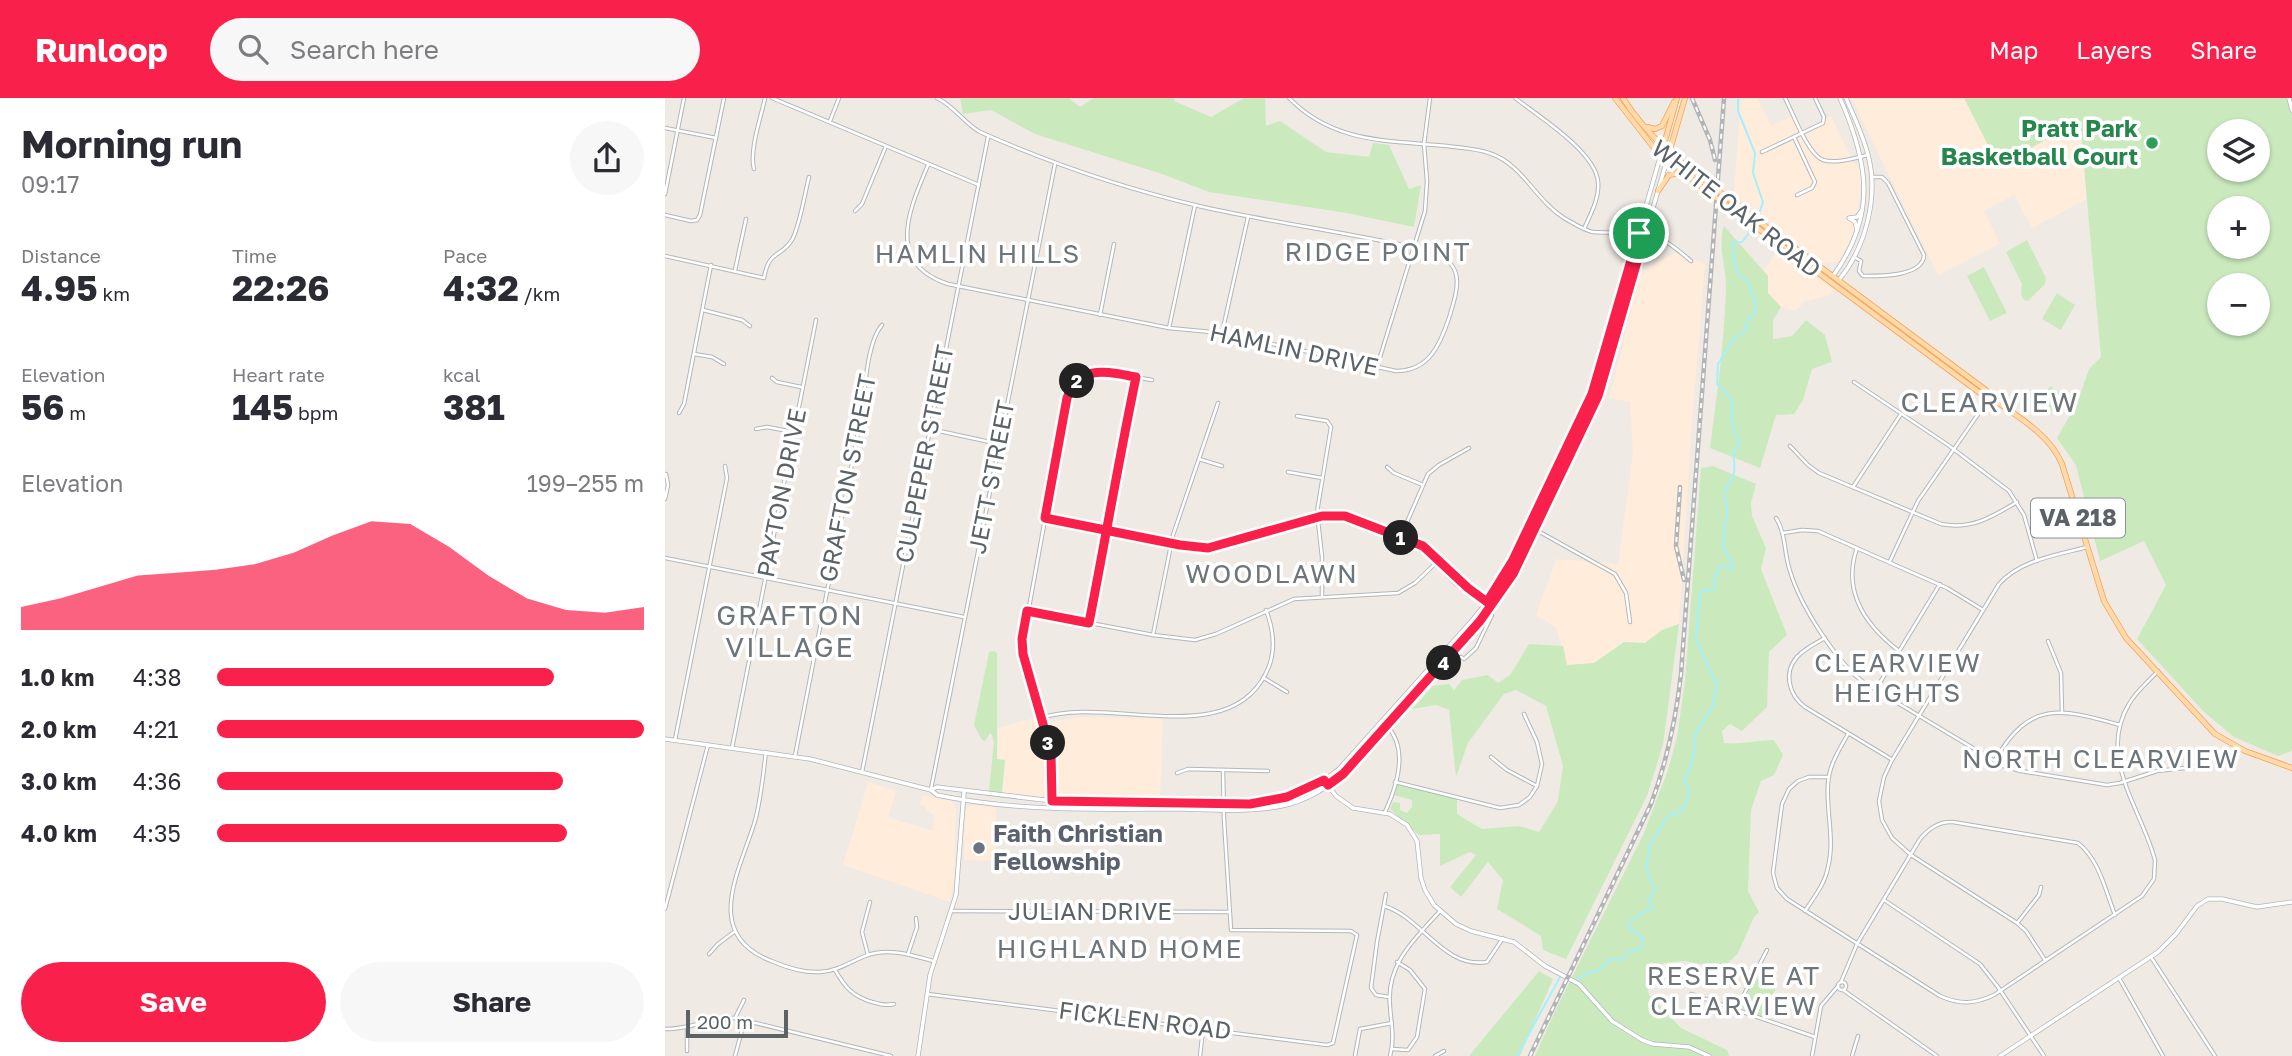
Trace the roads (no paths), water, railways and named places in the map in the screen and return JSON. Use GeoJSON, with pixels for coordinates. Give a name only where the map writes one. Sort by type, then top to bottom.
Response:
{"type":"FeatureCollection","features":[{"type":"Feature","properties":{"kind":"main road","name":"WHITE OAK ROAD"},"geometry":{"type":"LineString","coordinates":[[1615,98],[1640,133],[1667,160],[1832,284]]}},
{"type":"Feature","properties":{"kind":"main road","name":"WHITE OAK ROAD"},"geometry":{"type":"LineString","coordinates":[[1623,98],[1642,124],[1669,152],[1836,278]]}},
{"type":"Feature","properties":{"kind":"main road"},"geometry":{"type":"LineString","coordinates":[[1642,124],[1652,129],[1662,126],[1677,98]]}},
{"type":"Feature","properties":{"kind":"main road"},"geometry":{"type":"LineString","coordinates":[[931,790],[937,787],[1052,801],[1250,804],[1298,794],[1324,780],[1353,756],[1485,604],[1509,567],[1592,394],[1677,98]]}},
{"type":"Feature","properties":{"kind":"main road"},"geometry":{"type":"LineString","coordinates":[[1836,278],[1857,236],[1865,183],[1852,125],[1840,98]]}},
{"type":"Feature","properties":{"kind":"main road"},"geometry":{"type":"LineString","coordinates":[[1832,284],[1853,257],[1867,222],[1872,177],[1868,155],[1846,98]]}},
{"type":"Feature","properties":{"kind":"main road"},"geometry":{"type":"LineString","coordinates":[[2289,98],[2292,110]]}},
{"type":"Feature","properties":{"kind":"main road"},"geometry":{"type":"LineString","coordinates":[[665,739],[795,756],[931,790],[937,795],[1004,806],[1224,809],[1280,806],[1301,800],[1328,785],[1353,765],[1490,609],[1509,580],[1598,396],[1684,100]]}},
{"type":"Feature","properties":{"kind":"main road"},"geometry":{"type":"LineString","coordinates":[[1658,191],[1669,175],[1684,174]]}},
{"type":"Feature","properties":{"kind":"main road"},"geometry":{"type":"LineString","coordinates":[[1857,236],[1856,224],[1849,218],[1857,217],[1863,207]]}},
{"type":"Feature","properties":{"kind":"main road","name":"VA 218"},"geometry":{"type":"LineString","coordinates":[[1836,278],[1987,391],[1990,397]]}},
{"type":"Feature","properties":{"kind":"main road","name":"VA 218"},"geometry":{"type":"LineString","coordinates":[[1832,284],[1984,396],[1990,397],[2038,432],[2055,450],[2062,464],[2104,601],[2133,648],[2158,671],[2215,734],[2245,751],[2292,768]]}},
{"type":"Feature","properties":{"kind":"main road"},"geometry":{"type":"LineString","coordinates":[[1324,780],[1336,796],[1353,808],[1385,813],[1402,821],[1414,835],[1422,883],[1440,911],[1464,929],[1514,942],[1579,984],[1605,1015],[1632,1035],[1647,1042],[1689,1048],[1709,1056]]}},
{"type":"Feature","properties":{"kind":"main road"},"geometry":{"type":"LineString","coordinates":[[918,1056],[933,961],[952,911],[958,881],[964,792]]}},
{"type":"Feature","properties":{"kind":"main road"},"geometry":{"type":"LineString","coordinates":[[2000,1056],[2151,957],[2170,941],[2197,906],[2208,899],[2222,899],[2257,907],[2292,902]]}},
{"type":"Feature","properties":{"kind":"street"},"geometry":{"type":"LineString","coordinates":[[665,194],[684,98]]}},
{"type":"Feature","properties":{"kind":"street"},"geometry":{"type":"LineString","coordinates":[[665,215],[691,221],[699,218],[724,98]]}},
{"type":"Feature","properties":{"kind":"street"},"geometry":{"type":"LineString","coordinates":[[754,169],[755,147],[765,98]]}},
{"type":"Feature","properties":{"kind":"street"},"geometry":{"type":"LineString","coordinates":[[772,98],[979,185]]}},
{"type":"Feature","properties":{"kind":"street"},"geometry":{"type":"LineString","coordinates":[[829,122],[839,98]]}},
{"type":"Feature","properties":{"kind":"street","name":"HAMLIN DRIVE"},"geometry":{"type":"LineString","coordinates":[[928,165],[908,216],[907,242],[914,259],[925,272],[941,282],[959,287],[1168,328],[1222,333],[1396,371],[1409,370],[1432,356],[1442,339],[1456,296],[1457,277],[1451,264],[1439,254],[1195,205],[1055,164],[988,136],[969,125],[950,106],[937,98]]}},
{"type":"Feature","properties":{"kind":"street"},"geometry":{"type":"LineString","coordinates":[[1289,98],[1313,118],[1343,133],[1362,138],[1481,150],[1503,159],[1520,172],[1544,202],[1565,219],[1593,232],[1645,234],[1669,243],[1691,261]]}},
{"type":"Feature","properties":{"kind":"street"},"geometry":{"type":"LineString","coordinates":[[1377,368],[1414,248],[1426,199],[1424,144],[1430,98]]}},
{"type":"Feature","properties":{"kind":"street"},"geometry":{"type":"LineString","coordinates":[[1515,98],[1569,141],[1596,172],[1598,191],[1584,229]]}},
{"type":"Feature","properties":{"kind":"street"},"geometry":{"type":"LineString","coordinates":[[1785,98],[1812,151],[1821,159],[1830,161],[1868,155]]}},
{"type":"Feature","properties":{"kind":"street"},"geometry":{"type":"LineString","coordinates":[[1762,152],[1824,121],[1815,98]]}},
{"type":"Feature","properties":{"kind":"street"},"geometry":{"type":"LineString","coordinates":[[665,128],[716,138]]}},
{"type":"Feature","properties":{"kind":"street","name":"CULPEPER STREET"},"geometry":{"type":"LineString","coordinates":[[862,772],[988,136]]}},
{"type":"Feature","properties":{"kind":"street"},"geometry":{"type":"LineString","coordinates":[[1794,137],[1815,182],[1812,188],[1797,195]]}},
{"type":"Feature","properties":{"kind":"street"},"geometry":{"type":"LineString","coordinates":[[855,211],[862,204],[886,146]]}},
{"type":"Feature","properties":{"kind":"street","name":"JETT STREET"},"geometry":{"type":"LineString","coordinates":[[931,790],[1055,164]]}},
{"type":"Feature","properties":{"kind":"street"},"geometry":{"type":"LineString","coordinates":[[665,256],[764,278],[770,257],[786,247],[793,237],[809,177]]}},
{"type":"Feature","properties":{"kind":"street"},"geometry":{"type":"LineString","coordinates":[[1853,257],[1861,261],[1859,271],[1863,276],[1896,275],[1921,264],[1924,259],[1888,183],[1882,177],[1872,177]]}},
{"type":"Feature","properties":{"kind":"street"},"geometry":{"type":"LineString","coordinates":[[1168,328],[1195,205]]}},
{"type":"Feature","properties":{"kind":"street"},"geometry":{"type":"LineString","coordinates":[[1222,333],[1248,216]]}},
{"type":"Feature","properties":{"kind":"street"},"geometry":{"type":"LineString","coordinates":[[735,270],[746,219]]}},
{"type":"Feature","properties":{"kind":"street"},"geometry":{"type":"LineString","coordinates":[[1100,315],[1114,244]]}},
{"type":"Feature","properties":{"kind":"street"},"geometry":{"type":"LineString","coordinates":[[679,413],[684,404],[711,265]]}},
{"type":"Feature","properties":{"kind":"street"},"geometry":{"type":"LineString","coordinates":[[703,310],[742,320],[750,326]]}},
{"type":"Feature","properties":{"kind":"street","name":"PAYTON DRIVE"},"geometry":{"type":"LineString","coordinates":[[732,748],[816,320]]}},
{"type":"Feature","properties":{"kind":"street","name":"GRAFTON STREET"},"geometry":{"type":"LineString","coordinates":[[795,756],[875,335],[882,325]]}},
{"type":"Feature","properties":{"kind":"street"},"geometry":{"type":"LineString","coordinates":[[694,354],[712,357],[724,364]]}},
{"type":"Feature","properties":{"kind":"street"},"geometry":{"type":"LineString","coordinates":[[1051,808],[1051,752],[1023,654],[1022,639],[1071,389],[1083,376],[1092,372],[1152,380]]}},
{"type":"Feature","properties":{"kind":"street"},"geometry":{"type":"LineString","coordinates":[[1089,623],[1136,377]]}},
{"type":"Feature","properties":{"kind":"street"},"geometry":{"type":"LineString","coordinates":[[772,378],[777,382],[802,387]]}},
{"type":"Feature","properties":{"kind":"street"},"geometry":{"type":"LineString","coordinates":[[1854,382],[2003,484],[2024,515],[2037,561]]}},
{"type":"Feature","properties":{"kind":"street"},"geometry":{"type":"LineString","coordinates":[[1890,562],[1912,512],[1990,397]]}},
{"type":"Feature","properties":{"kind":"street"},"geometry":{"type":"LineString","coordinates":[[1153,635],[1171,543],[1218,403]]}},
{"type":"Feature","properties":{"kind":"street"},"geometry":{"type":"LineString","coordinates":[[1853,487],[1901,414]]}},
{"type":"Feature","properties":{"kind":"street"},"geometry":{"type":"LineString","coordinates":[[1297,416],[1328,421],[1331,426],[1317,518],[1321,546],[1322,596]]}},
{"type":"Feature","properties":{"kind":"street"},"geometry":{"type":"LineString","coordinates":[[756,429],[767,427],[794,432]]}},
{"type":"Feature","properties":{"kind":"street"},"geometry":{"type":"LineString","coordinates":[[930,429],[999,444]]}},
{"type":"Feature","properties":{"kind":"street"},"geometry":{"type":"LineString","coordinates":[[1790,446],[1813,469],[1941,523],[1962,526],[1991,517],[2017,502]]}},
{"type":"Feature","properties":{"kind":"street"},"geometry":{"type":"LineString","coordinates":[[1400,538],[1423,485],[1434,468],[1469,448]]}},
{"type":"Feature","properties":{"kind":"street"},"geometry":{"type":"LineString","coordinates":[[1199,459],[1221,466]]}},
{"type":"Feature","properties":{"kind":"street"},"geometry":{"type":"LineString","coordinates":[[675,740],[727,478],[725,466]]}},
{"type":"Feature","properties":{"kind":"street"},"geometry":{"type":"LineString","coordinates":[[1387,467],[1394,473],[1423,485]]}},
{"type":"Feature","properties":{"kind":"street"},"geometry":{"type":"LineString","coordinates":[[1288,472],[1322,478]]}},
{"type":"Feature","properties":{"kind":"street"},"geometry":{"type":"LineString","coordinates":[[665,499],[666,474]]}},
{"type":"Feature","properties":{"kind":"street"},"geometry":{"type":"LineString","coordinates":[[1045,518],[1201,548],[1216,547],[1333,514],[1345,516],[1423,546],[1490,609],[1492,615],[1476,648],[1464,659],[1461,657]]}},
{"type":"Feature","properties":{"kind":"street"},"geometry":{"type":"LineString","coordinates":[[1776,518],[1783,533],[1787,563],[1794,584],[1825,638],[1847,669],[1875,690],[1994,761],[2011,769],[2107,785],[2157,771],[2201,766]]}},
{"type":"Feature","properties":{"kind":"street"},"geometry":{"type":"LineString","coordinates":[[1529,526],[1615,575],[1626,593],[1630,622]]}},
{"type":"Feature","properties":{"kind":"street"},"geometry":{"type":"LineString","coordinates":[[1783,533],[1813,530],[1940,584],[1983,610]]}},
{"type":"Feature","properties":{"kind":"street"},"geometry":{"type":"LineString","coordinates":[[2046,961],[2026,931],[2017,923],[1911,855],[1892,838],[1880,813],[1880,793],[1892,760],[2004,579],[2020,567],[2087,547]]}},
{"type":"Feature","properties":{"kind":"street"},"geometry":{"type":"LineString","coordinates":[[1857,548],[1851,576],[1856,597],[1878,632],[1899,651]]}},
{"type":"Feature","properties":{"kind":"street"},"geometry":{"type":"LineString","coordinates":[[665,558],[964,617]]}},
{"type":"Feature","properties":{"kind":"street"},"geometry":{"type":"LineString","coordinates":[[1027,611],[1179,640],[1202,639],[1294,599],[1398,593],[1415,583],[1438,562]]}},
{"type":"Feature","properties":{"kind":"street"},"geometry":{"type":"LineString","coordinates":[[1875,690],[1940,584]]}},
{"type":"Feature","properties":{"kind":"street"},"geometry":{"type":"LineString","coordinates":[[1041,718],[1064,712],[1188,715],[1216,713],[1245,700],[1264,678],[1272,659],[1272,628],[1266,610]]}},
{"type":"Feature","properties":{"kind":"street"},"geometry":{"type":"LineString","coordinates":[[1825,638],[1794,660],[1790,670],[1790,687],[1801,704],[1892,760]]}},
{"type":"Feature","properties":{"kind":"street"},"geometry":{"type":"LineString","coordinates":[[2048,641],[2061,673],[2062,712]]}},
{"type":"Feature","properties":{"kind":"street"},"geometry":{"type":"LineString","coordinates":[[1829,777],[1809,777],[1798,781],[1789,789],[1782,804],[1774,878],[1783,897],[1949,1001],[1972,1003],[2001,990],[2046,961],[2115,915],[2145,893],[2151,885],[2155,871],[2153,854],[2125,782],[2116,750],[2120,725],[2133,697],[2158,671]]}},
{"type":"Feature","properties":{"kind":"street"},"geometry":{"type":"LineString","coordinates":[[1264,678],[1287,692]]}},
{"type":"Feature","properties":{"kind":"street"},"geometry":{"type":"LineString","coordinates":[[1994,761],[2008,738],[2019,727],[2045,714],[2062,712],[2083,715],[2120,725]]}},
{"type":"Feature","properties":{"kind":"street"},"geometry":{"type":"LineString","coordinates":[[1395,782],[1505,808],[1524,802],[1537,786],[1542,757],[1538,742],[1524,715]]}},
{"type":"Feature","properties":{"kind":"street"},"geometry":{"type":"LineString","coordinates":[[1385,813],[1395,782],[1400,748],[1387,726]]}},
{"type":"Feature","properties":{"kind":"street"},"geometry":{"type":"LineString","coordinates":[[1805,911],[1820,889],[1828,868],[1829,777],[1833,762],[1848,734]]}},
{"type":"Feature","properties":{"kind":"street"},"geometry":{"type":"LineString","coordinates":[[665,909],[708,745]]}},
{"type":"Feature","properties":{"kind":"street"},"geometry":{"type":"LineString","coordinates":[[766,752],[756,817],[732,894],[730,917],[734,932],[752,953],[809,972],[835,970],[869,955],[891,952],[933,961]]}},
{"type":"Feature","properties":{"kind":"street"},"geometry":{"type":"LineString","coordinates":[[1491,757],[1507,770],[1537,786]]}},
{"type":"Feature","properties":{"kind":"street"},"geometry":{"type":"LineString","coordinates":[[1177,773],[1188,769],[1268,771]]}},
{"type":"Feature","properties":{"kind":"street"},"geometry":{"type":"LineString","coordinates":[[1223,770],[1229,912]]}},
{"type":"Feature","properties":{"kind":"street"},"geometry":{"type":"LineString","coordinates":[[1937,1056],[1842,986],[1843,975],[1857,944],[1926,832],[1948,821],[2069,840],[2081,846],[2092,858],[2115,915]]}},
{"type":"Feature","properties":{"kind":"street"},"geometry":{"type":"LineString","coordinates":[[2017,923],[2039,895],[2041,887]]}},
{"type":"Feature","properties":{"kind":"street"},"geometry":{"type":"LineString","coordinates":[[1386,894],[1371,988],[1376,995],[1389,997]]}},
{"type":"Feature","properties":{"kind":"street"},"geometry":{"type":"LineString","coordinates":[[1884,900],[1973,958],[2001,990],[2044,1056]]}},
{"type":"Feature","properties":{"kind":"street"},"geometry":{"type":"LineString","coordinates":[[869,955],[862,932],[870,902]]}},
{"type":"Feature","properties":{"kind":"street"},"geometry":{"type":"LineString","coordinates":[[1384,906],[1395,910],[1452,956],[1481,963],[1489,961],[1503,938]]}},
{"type":"Feature","properties":{"kind":"street","name":"JULIAN DRIVE"},"geometry":{"type":"LineString","coordinates":[[952,911],[1229,912]]}},
{"type":"Feature","properties":{"kind":"street"},"geometry":{"type":"LineString","coordinates":[[1391,1056],[1392,1023],[1389,997],[1392,976],[1397,962],[1440,911]]}},
{"type":"Feature","properties":{"kind":"street","name":"FICKLEN ROAD"},"geometry":{"type":"LineString","coordinates":[[927,994],[1327,1045],[1335,1041],[1357,940],[1355,933],[1231,930],[1229,912]]}},
{"type":"Feature","properties":{"kind":"street"},"geometry":{"type":"LineString","coordinates":[[908,954],[917,927],[916,918]]}},
{"type":"Feature","properties":{"kind":"street"},"geometry":{"type":"LineString","coordinates":[[709,954],[717,944],[734,932]]}},
{"type":"Feature","properties":{"kind":"street"},"geometry":{"type":"LineString","coordinates":[[1736,1010],[1767,950]]}},
{"type":"Feature","properties":{"kind":"street"},"geometry":{"type":"LineString","coordinates":[[2151,957],[2215,1056]]}},
{"type":"Feature","properties":{"kind":"street"},"geometry":{"type":"LineString","coordinates":[[1392,1049],[1408,1050],[1415,1041],[1425,992],[1422,982],[1397,962]]}},
{"type":"Feature","properties":{"kind":"street"},"geometry":{"type":"LineString","coordinates":[[835,970],[844,986],[856,996],[884,1005],[894,1004]]}},
{"type":"Feature","properties":{"kind":"street"},"geometry":{"type":"LineString","coordinates":[[2119,978],[2163,1056]]}},
{"type":"Feature","properties":{"kind":"street"},"geometry":{"type":"LineString","coordinates":[[1812,1056],[1821,1006],[1842,986]]}},
{"type":"Feature","properties":{"kind":"street"},"geometry":{"type":"LineString","coordinates":[[1691,994],[1815,1037]]}},
{"type":"Feature","properties":{"kind":"street"},"geometry":{"type":"LineString","coordinates":[[735,1017],[744,1000]]}},
{"type":"Feature","properties":{"kind":"street"},"geometry":{"type":"LineString","coordinates":[[665,1029],[687,1028],[718,1018],[735,1017],[891,1056]]}},
{"type":"Feature","properties":{"kind":"street"},"geometry":{"type":"LineString","coordinates":[[735,1056],[745,1019]]}},
{"type":"Feature","properties":{"kind":"street"},"geometry":{"type":"LineString","coordinates":[[1355,1056],[1360,1029],[1392,1023]]}},
{"type":"Feature","properties":{"kind":"street"},"geometry":{"type":"LineString","coordinates":[[687,1028],[687,1051]]}},
{"type":"Feature","properties":{"kind":"street"},"geometry":{"type":"LineString","coordinates":[[1200,1056],[1203,1029]]}},
{"type":"Feature","properties":{"kind":"street"},"geometry":{"type":"LineString","coordinates":[[1852,1056],[1858,1036]]}},
{"type":"Feature","properties":{"kind":"street"},"geometry":{"type":"LineString","coordinates":[[865,1056],[867,1050]]}},
{"type":"Feature","properties":{"kind":"street"},"geometry":{"type":"LineString","coordinates":[[1435,1056],[1444,1051]]}},
{"type":"Feature","properties":{"kind":"waterway"},"geometry":{"type":"LineString","coordinates":[[1738,98],[1738,111],[1755,153],[1753,173],[1763,202],[1757,220]]}},
{"type":"Feature","properties":{"kind":"waterway"},"geometry":{"type":"LineString","coordinates":[[1577,980],[1587,973],[1597,971],[1611,959],[1622,960],[1629,951],[1638,950],[1643,944],[1643,938],[1628,927],[1629,922],[1653,907],[1648,900],[1655,891],[1646,868],[1650,845],[1667,817],[1682,811],[1689,794],[1685,779],[1692,762],[1696,733],[1713,705],[1716,683],[1696,640],[1700,592],[1714,589],[1720,566],[1731,569],[1734,566],[1724,547],[1727,513],[1724,491],[1732,478],[1733,454],[1739,443],[1732,424],[1732,400],[1717,384],[1718,364],[1734,338],[1744,332],[1748,319],[1755,314],[1755,303],[1748,282],[1740,276],[1735,265],[1732,243],[1742,242],[1753,228]]}},
{"type":"Feature","properties":{"kind":"waterway"},"geometry":{"type":"LineString","coordinates":[[1517,1056],[1560,977]]}},
{"type":"Feature","properties":{"kind":"railway"},"geometry":{"type":"LineString","coordinates":[[1692,98],[1710,140],[1715,160]]}},
{"type":"Feature","properties":{"kind":"railway"},"geometry":{"type":"LineString","coordinates":[[1530,1056],[1651,804],[1674,724],[1681,674],[1724,98]]}},
{"type":"Feature","properties":{"kind":"railway"},"geometry":{"type":"LineString","coordinates":[[1680,487],[1676,546],[1684,580]]}},
{"type":"Feature","properties":{"kind":"place","name":"Pratt Park Basketball Court"},"geometry":{"type":"Point","coordinates":[2152,143]}},
{"type":"Feature","properties":{"kind":"place","name":"Faith Christian Fellowship"},"geometry":{"type":"Point","coordinates":[979,848]}},
{"type":"Feature","properties":{"kind":"district","name":"RIDGE POINT"},"geometry":{"type":"Point","coordinates":[1378,252]}},
{"type":"Feature","properties":{"kind":"district","name":"HAMLIN HILLS"},"geometry":{"type":"Point","coordinates":[978,254]}},
{"type":"Feature","properties":{"kind":"district","name":"CLEARVIEW"},"geometry":{"type":"Point","coordinates":[1990,402]}},
{"type":"Feature","properties":{"kind":"district","name":"WOODLAWN"},"geometry":{"type":"Point","coordinates":[1272,574]}},
{"type":"Feature","properties":{"kind":"district","name":"GRAFTON VILLAGE"},"geometry":{"type":"Point","coordinates":[790,631]}},
{"type":"Feature","properties":{"kind":"district","name":"CLEARVIEW HEIGHTS"},"geometry":{"type":"Point","coordinates":[1898,678]}},
{"type":"Feature","properties":{"kind":"district","name":"NORTH CLEARVIEW"},"geometry":{"type":"Point","coordinates":[2101,759]}},
{"type":"Feature","properties":{"kind":"district","name":"HIGHLAND HOME"},"geometry":{"type":"Point","coordinates":[1120,949]}},
{"type":"Feature","properties":{"kind":"district","name":"RESERVE AT CLEARVIEW"},"geometry":{"type":"Point","coordinates":[1734,991]}}]}
